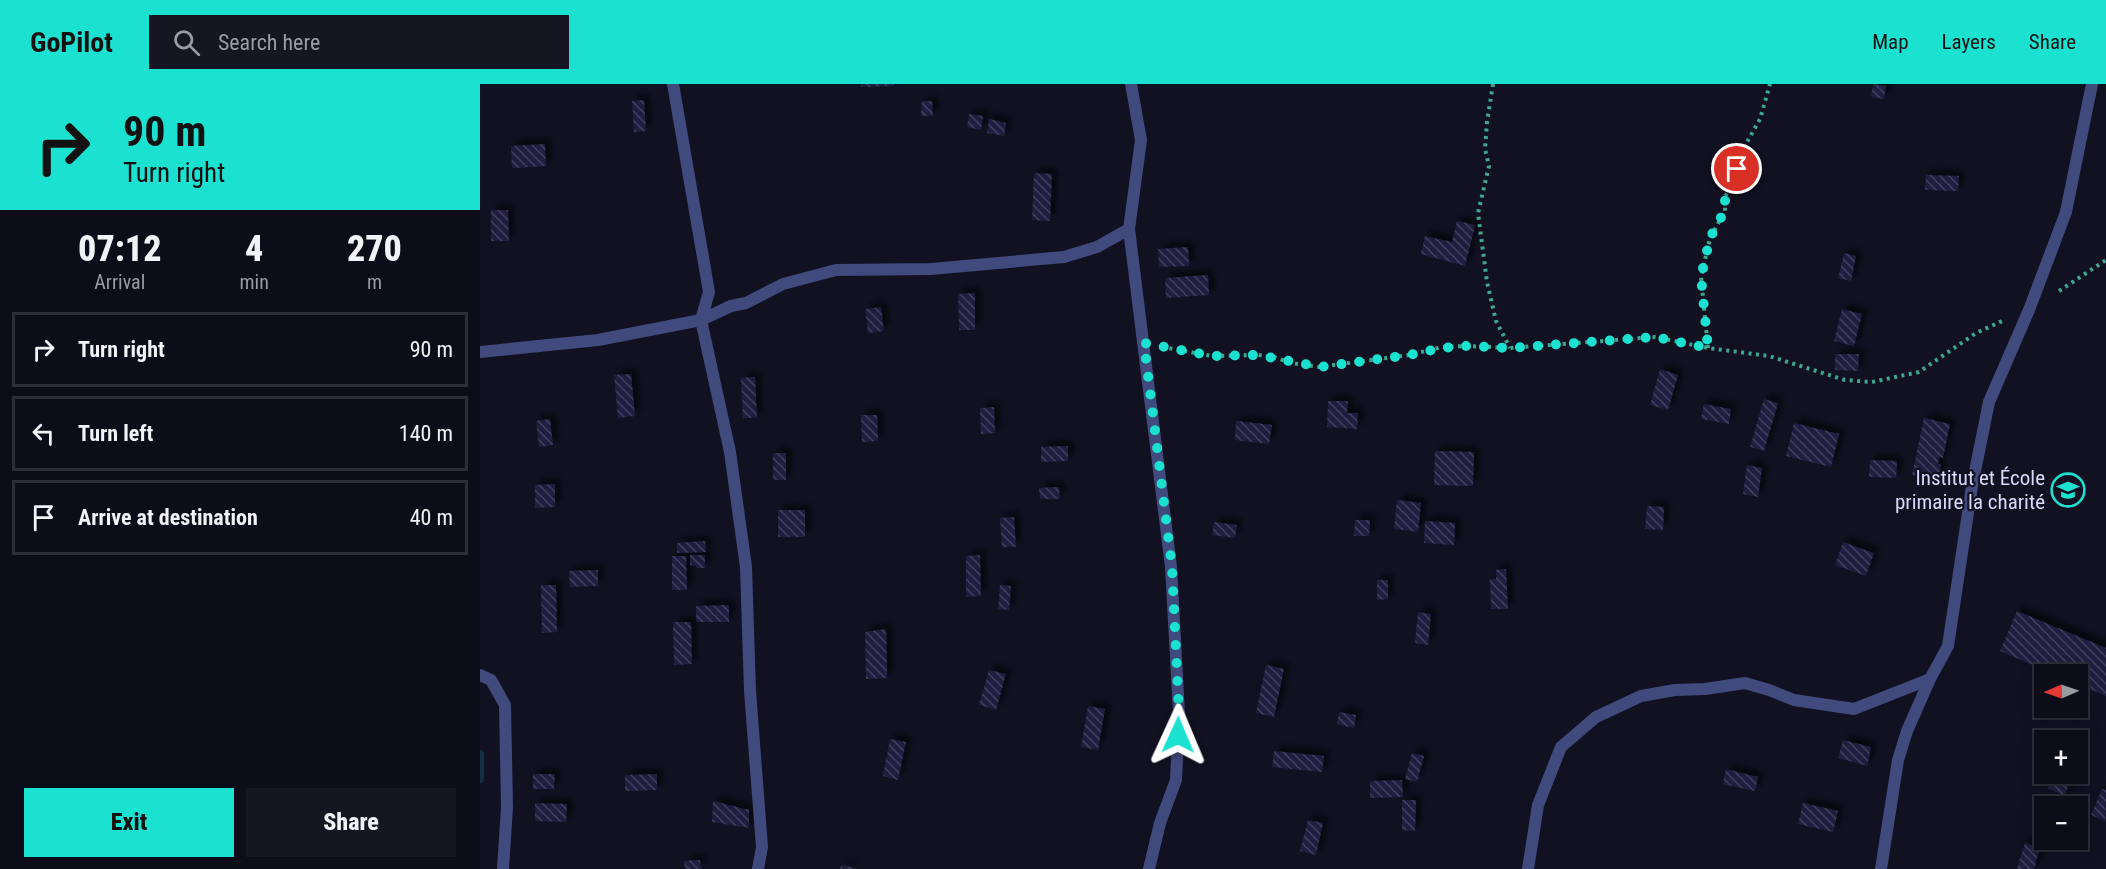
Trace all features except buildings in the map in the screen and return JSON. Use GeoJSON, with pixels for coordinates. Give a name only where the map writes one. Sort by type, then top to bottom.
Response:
{"type":"FeatureCollection","features":[{"type":"Feature","properties":{"kind":"street"},"geometry":{"type":"LineString","coordinates":[[673,84],[709,292],[701,320],[730,452],[746,567],[750,691],[762,847],[758,869]]}},
{"type":"Feature","properties":{"kind":"street"},"geometry":{"type":"LineString","coordinates":[[1131,84],[1141,140],[1129,230],[1172,567],[1179,713],[1176,780],[1160,823],[1149,869]]}},
{"type":"Feature","properties":{"kind":"street"},"geometry":{"type":"LineString","coordinates":[[1881,869],[1898,760],[1906,731],[1948,646],[1972,486],[1989,402],[2029,310],[2066,212],[2092,84]]}},
{"type":"Feature","properties":{"kind":"street"},"geometry":{"type":"LineString","coordinates":[[480,352],[598,340],[701,320],[731,306],[746,303],[783,284],[836,270],[931,269],[1064,256],[1097,246],[1129,230]]}},
{"type":"Feature","properties":{"kind":"street"},"geometry":{"type":"LineString","coordinates":[[480,675],[491,680],[505,705],[507,807],[503,869]]}},
{"type":"Feature","properties":{"kind":"street"},"geometry":{"type":"LineString","coordinates":[[1528,869],[1538,804],[1561,747],[1596,717],[1641,696],[1745,683],[1794,700],[1854,709],[1930,679]]}},
{"type":"Feature","properties":{"kind":"path"},"geometry":{"type":"LineString","coordinates":[[1493,84],[1486,122],[1485,149],[1488,166],[1478,213],[1487,282],[1496,321],[1510,348]]}},
{"type":"Feature","properties":{"kind":"path"},"geometry":{"type":"LineString","coordinates":[[1708,348],[1701,277],[1710,238],[1725,210],[1725,195],[1732,188],[1742,151],[1760,119],[1770,84]]}},
{"type":"Feature","properties":{"kind":"path"},"geometry":{"type":"LineString","coordinates":[[1144,343],[1212,356],[1258,355],[1320,367],[1409,355],[1442,348],[1467,346],[1510,348],[1655,337],[1708,348],[1769,356],[1845,380],[1872,382],[1919,372],[1976,333],[2029,310],[2106,260]]}},
{"type":"Feature","properties":{"kind":"waterway"},"geometry":{"type":"LineString","coordinates":[[480,754],[480,779]]}},
{"type":"Feature","properties":{"kind":"place","name":"Institut et École primaire la charité"},"geometry":{"type":"Point","coordinates":[2068,490]}},
{"type":"Feature","properties":{"kind":"route"},"geometry":{"type":"LineString","coordinates":[[1178,735],[1172,567],[1144,343],[1212,356],[1258,355],[1320,367],[1467,346],[1510,348],[1655,337],[1708,348],[1701,277],[1710,238],[1725,210],[1725,195],[1732,188],[1737,169]]}}]}
